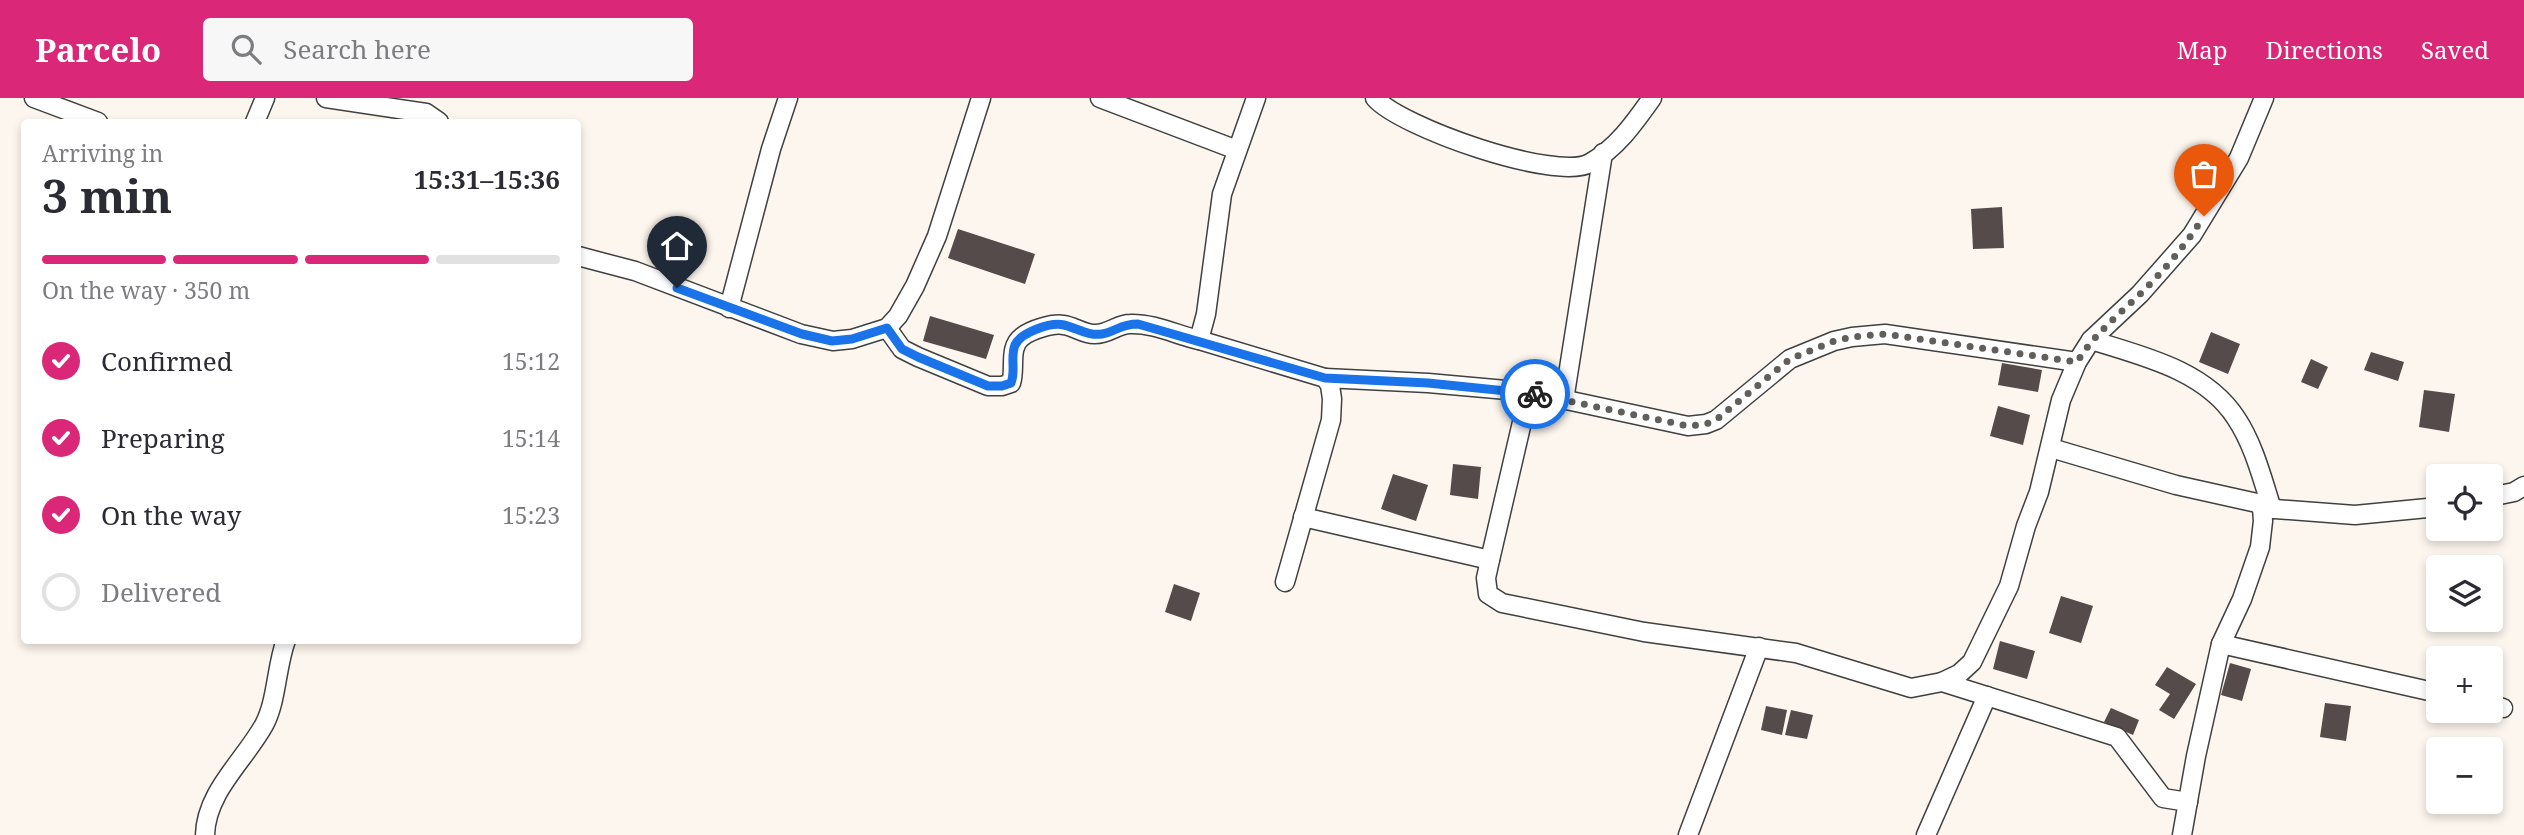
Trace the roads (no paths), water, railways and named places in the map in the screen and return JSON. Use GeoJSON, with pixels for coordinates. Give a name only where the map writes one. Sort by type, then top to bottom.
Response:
{"type":"FeatureCollection","features":[{"type":"Feature","properties":{"kind":"street"},"geometry":{"type":"LineString","coordinates":[[34,98],[90,119]]}},
{"type":"Feature","properties":{"kind":"street"},"geometry":{"type":"LineString","coordinates":[[256,119],[265,98]]}},
{"type":"Feature","properties":{"kind":"street"},"geometry":{"type":"LineString","coordinates":[[326,98],[433,112]]}},
{"type":"Feature","properties":{"kind":"street"},"geometry":{"type":"LineString","coordinates":[[729,308],[788,98]]}},
{"type":"Feature","properties":{"kind":"street"},"geometry":{"type":"LineString","coordinates":[[581,258],[635,271],[802,334],[832,341],[852,339],[887,328],[898,316],[915,286],[937,236],[981,98]]}},
{"type":"Feature","properties":{"kind":"street"},"geometry":{"type":"LineString","coordinates":[[1100,98],[1237,150]]}},
{"type":"Feature","properties":{"kind":"street"},"geometry":{"type":"LineString","coordinates":[[1199,340],[1206,314],[1222,194],[1256,98]]}},
{"type":"Feature","properties":{"kind":"street"},"geometry":{"type":"LineString","coordinates":[[1375,98],[1407,121],[1436,134],[1545,166],[1588,165],[1628,132],[1652,98]]}},
{"type":"Feature","properties":{"kind":"street"},"geometry":{"type":"LineString","coordinates":[[1530,392],[1486,579],[1489,594],[1502,603],[1644,632],[1759,647],[1823,660],[1911,688],[1942,682],[1959,674],[1972,662],[2009,586],[2051,448],[2061,400],[2077,362],[2091,340],[2140,294],[2192,235],[2239,158],[2264,98]]}},
{"type":"Feature","properties":{"kind":"street"},"geometry":{"type":"LineString","coordinates":[[1564,400],[1603,153]]}},
{"type":"Feature","properties":{"kind":"street"},"geometry":{"type":"LineString","coordinates":[[887,328],[902,349],[988,386],[1011,383],[1016,344],[1022,337],[1062,324],[1091,334],[1104,334],[1126,324],[1138,324],[1325,378],[1530,392],[1688,426],[1716,420],[1790,359],[1834,341],[1852,337],[1885,334],[2077,362]]}},
{"type":"Feature","properties":{"kind":"street"},"geometry":{"type":"LineString","coordinates":[[2091,340],[2166,364],[2211,391],[2235,416],[2252,447],[2267,508],[2260,547],[2242,599],[2221,644],[2182,835]]}},
{"type":"Feature","properties":{"kind":"street"},"geometry":{"type":"LineString","coordinates":[[1285,582],[1331,420],[1330,385],[1325,378]]}},
{"type":"Feature","properties":{"kind":"street"},"geometry":{"type":"LineString","coordinates":[[2051,448],[2176,485],[2257,503],[2267,508],[2356,515],[2426,508]]}},
{"type":"Feature","properties":{"kind":"street"},"geometry":{"type":"LineString","coordinates":[[2503,494],[2524,486]]}},
{"type":"Feature","properties":{"kind":"street"},"geometry":{"type":"LineString","coordinates":[[1303,517],[1490,560]]}},
{"type":"Feature","properties":{"kind":"street"},"geometry":{"type":"LineString","coordinates":[[205,835],[207,816],[214,799],[265,724],[284,644]]}},
{"type":"Feature","properties":{"kind":"street"},"geometry":{"type":"LineString","coordinates":[[2221,644],[2426,691]]}},
{"type":"Feature","properties":{"kind":"street"},"geometry":{"type":"LineString","coordinates":[[1688,835],[1759,647]]}},
{"type":"Feature","properties":{"kind":"street"},"geometry":{"type":"LineString","coordinates":[[1942,682],[2118,737],[2163,798],[2188,802]]}},
{"type":"Feature","properties":{"kind":"street"},"geometry":{"type":"LineString","coordinates":[[1926,835],[1987,696]]}}]}
